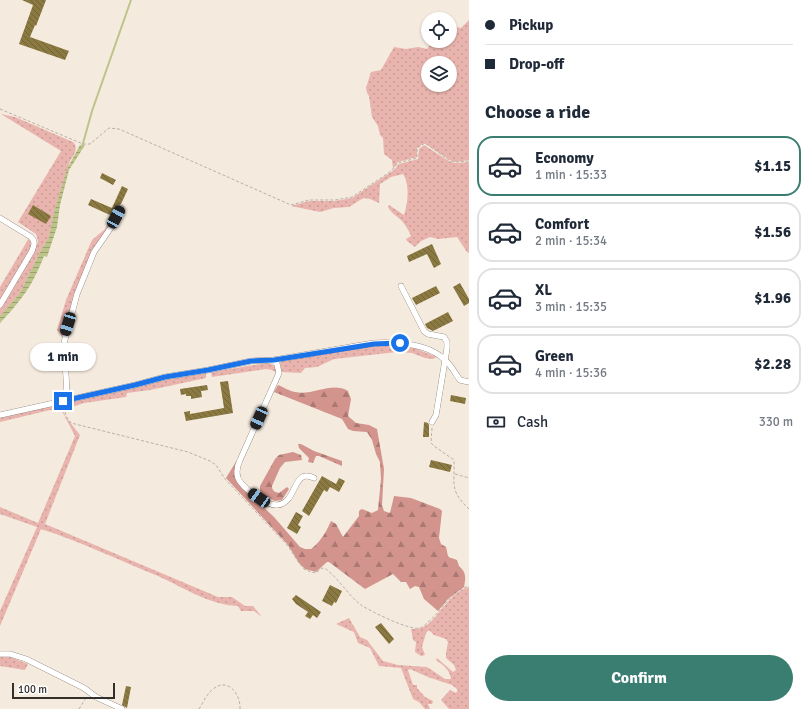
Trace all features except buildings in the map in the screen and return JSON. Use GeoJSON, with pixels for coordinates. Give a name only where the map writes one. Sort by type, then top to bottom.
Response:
{"type":"FeatureCollection","features":[{"type":"Feature","properties":{"kind":"street"},"geometry":{"type":"LineString","coordinates":[[63,401],[68,393],[64,335],[77,294],[94,252],[121,208]]}},
{"type":"Feature","properties":{"kind":"street"},"geometry":{"type":"LineString","coordinates":[[0,218],[31,237],[35,244],[0,305]]}},
{"type":"Feature","properties":{"kind":"street"},"geometry":{"type":"LineString","coordinates":[[401,286],[424,331],[428,334],[444,337],[447,342],[436,415],[432,422]]}},
{"type":"Feature","properties":{"kind":"street"},"geometry":{"type":"LineString","coordinates":[[0,414],[171,376],[251,361],[274,360],[388,342],[411,345],[439,355],[445,360],[460,380],[469,382]]}},
{"type":"Feature","properties":{"kind":"street"},"geometry":{"type":"LineString","coordinates":[[274,360],[279,369],[277,378],[240,460],[237,469],[237,476],[243,486],[267,503],[276,506],[285,502],[290,497],[300,478],[308,475],[314,478]]}},
{"type":"Feature","properties":{"kind":"street"},"geometry":{"type":"LineString","coordinates":[[0,654],[10,654],[26,660],[84,688],[89,693],[122,709]]}},
{"type":"Feature","properties":{"kind":"path"},"geometry":{"type":"LineString","coordinates":[[0,109],[83,144],[90,144],[109,128],[119,129],[291,205],[309,200],[335,200],[352,197],[387,174],[398,162],[417,158],[417,148],[424,143],[449,160],[455,162],[469,161]]}},
{"type":"Feature","properties":{"kind":"path"},"geometry":{"type":"LineString","coordinates":[[63,401],[66,416],[71,422],[188,452],[210,461],[216,465],[225,479],[288,546],[304,569],[316,573],[322,568],[326,569],[360,604],[400,624],[412,628],[420,628],[428,623],[446,602],[457,592],[469,586]]}},
{"type":"Feature","properties":{"kind":"path"},"geometry":{"type":"LineString","coordinates":[[432,422],[431,443],[454,460],[456,494],[469,509]]}},
{"type":"Feature","properties":{"kind":"path"},"geometry":{"type":"LineString","coordinates":[[454,474],[469,478]]}},
{"type":"Feature","properties":{"kind":"path"},"geometry":{"type":"LineString","coordinates":[[199,709],[212,690],[216,687],[226,685],[230,686],[236,693],[240,703],[240,709]]}},
{"type":"Feature","properties":{"kind":"path"},"geometry":{"type":"LineString","coordinates":[[79,709],[89,693]]}},
{"type":"Feature","properties":{"kind":"shaded area"},"geometry":{"type":"Polygon","coordinates":[[[469,20],[469,160],[455,162],[424,143],[417,148],[417,157],[398,162],[393,169],[392,160],[384,154],[383,138],[380,135],[378,126],[372,117],[369,96],[366,88],[371,72],[381,70],[394,47],[406,49],[418,47],[427,49],[457,48],[457,27],[461,28],[469,20]]]}},
{"type":"Feature","properties":{"kind":"shaded area"},"geometry":{"type":"Polygon","coordinates":[[[1,114],[15,117],[73,142],[76,149],[70,161],[53,215],[49,237],[20,293],[0,316],[0,309],[32,256],[38,241],[36,234],[18,222],[61,151],[1,114]]]}},
{"type":"Feature","properties":{"kind":"shaded area"},"geometry":{"type":"Polygon","coordinates":[[[80,145],[85,145],[69,170],[60,205],[57,227],[47,257],[44,256],[26,292],[0,323],[0,316],[20,293],[49,237],[53,215],[67,169],[80,145]]]}},
{"type":"Feature","properties":{"kind":"shaded area"},"geometry":{"type":"Polygon","coordinates":[[[424,145],[449,161],[455,163],[469,162],[469,253],[457,237],[438,239],[430,237],[421,241],[415,247],[407,241],[406,239],[411,236],[408,230],[402,221],[392,213],[388,207],[389,205],[404,215],[408,194],[407,183],[403,174],[391,177],[380,184],[379,203],[364,198],[349,207],[334,208],[320,212],[291,206],[309,201],[335,201],[352,198],[394,170],[399,164],[418,159],[419,149],[424,145]]]}},
{"type":"Feature","properties":{"kind":"shaded area"},"geometry":{"type":"Polygon","coordinates":[[[112,218],[114,219],[75,294],[62,337],[57,330],[66,300],[92,240],[104,230],[112,218]]]}},
{"type":"Feature","properties":{"kind":"shaded area"},"geometry":{"type":"Polygon","coordinates":[[[29,238],[32,241],[32,248],[0,301],[0,287],[29,238]]]}},
{"type":"Feature","properties":{"kind":"shaded area"},"geometry":{"type":"Polygon","coordinates":[[[382,345],[414,348],[437,357],[433,359],[425,358],[412,353],[397,352],[334,359],[317,367],[305,368],[301,373],[282,372],[281,361],[382,345]]]}},
{"type":"Feature","properties":{"kind":"shaded area"},"geometry":{"type":"Polygon","coordinates":[[[267,363],[274,366],[277,373],[266,369],[212,377],[211,372],[267,363]]]}},
{"type":"Feature","properties":{"kind":"shaded area"},"geometry":{"type":"Polygon","coordinates":[[[206,372],[206,378],[150,390],[127,393],[126,397],[84,403],[66,409],[65,402],[135,388],[167,378],[206,372]]]}},
{"type":"Feature","properties":{"kind":"shaded area"},"geometry":{"type":"Polygon","coordinates":[[[59,404],[62,405],[65,416],[80,435],[45,524],[218,597],[232,597],[245,606],[253,606],[262,617],[254,611],[241,611],[238,606],[227,605],[196,595],[158,576],[100,551],[41,529],[0,626],[0,611],[37,527],[0,514],[0,507],[38,523],[75,436],[62,411],[50,410],[0,422],[0,417],[59,404]]]}},
{"type":"Feature","properties":{"kind":"shaded area"},"geometry":{"type":"Polygon","coordinates":[[[469,587],[469,709],[449,709],[441,700],[450,690],[456,693],[458,690],[452,685],[410,669],[408,670],[413,685],[417,685],[417,688],[425,697],[433,701],[432,704],[428,704],[430,709],[425,709],[419,702],[413,699],[401,668],[379,666],[370,648],[358,643],[354,632],[336,624],[349,618],[360,637],[367,640],[383,661],[398,665],[427,667],[445,679],[451,679],[448,670],[436,660],[437,658],[453,672],[456,670],[454,665],[446,658],[448,642],[446,639],[434,635],[429,630],[426,633],[422,647],[425,655],[421,656],[415,652],[416,642],[413,640],[411,629],[420,628],[427,625],[455,595],[469,587]]]}},
{"type":"Feature","properties":{"kind":"shaded area"},"geometry":{"type":"Polygon","coordinates":[[[0,656],[10,657],[28,664],[25,670],[0,666],[0,656]]]}},
{"type":"Feature","properties":{"kind":"green space"},"geometry":{"type":"Polygon","coordinates":[[[278,385],[288,390],[302,393],[329,388],[342,388],[348,391],[351,399],[348,416],[356,423],[369,425],[377,429],[384,469],[382,505],[384,511],[390,513],[394,496],[411,498],[442,511],[439,538],[441,544],[446,547],[448,556],[457,560],[465,575],[465,580],[464,587],[448,599],[438,611],[424,599],[419,587],[415,586],[410,589],[406,582],[401,582],[393,574],[365,589],[329,562],[327,562],[316,572],[305,569],[299,563],[288,545],[226,478],[237,460],[234,474],[237,482],[274,517],[300,547],[305,549],[311,549],[321,539],[331,521],[336,524],[343,537],[359,516],[360,510],[362,509],[372,513],[378,510],[381,479],[380,462],[372,440],[367,432],[348,429],[342,419],[274,392],[278,385]]]}},
{"type":"Feature","properties":{"kind":"green space"},"geometry":{"type":"Polygon","coordinates":[[[298,444],[301,444],[314,451],[342,461],[342,466],[319,456],[316,456],[313,463],[308,462],[309,458],[299,448],[298,444]]]}},
{"type":"Feature","properties":{"kind":"green space"},"geometry":{"type":"Polygon","coordinates":[[[293,452],[301,455],[302,460],[285,462],[280,468],[272,486],[274,491],[279,493],[287,487],[289,489],[282,500],[275,501],[260,494],[260,486],[275,459],[279,455],[293,452]]]}},
{"type":"Feature","properties":{"kind":"waterway"},"geometry":{"type":"LineString","coordinates":[[82,147],[92,111],[131,0]]}},
{"type":"Feature","properties":{"kind":"route"},"geometry":{"type":"LineString","coordinates":[[63,401],[165,377],[251,361],[274,360],[388,342],[400,343]]}}]}
